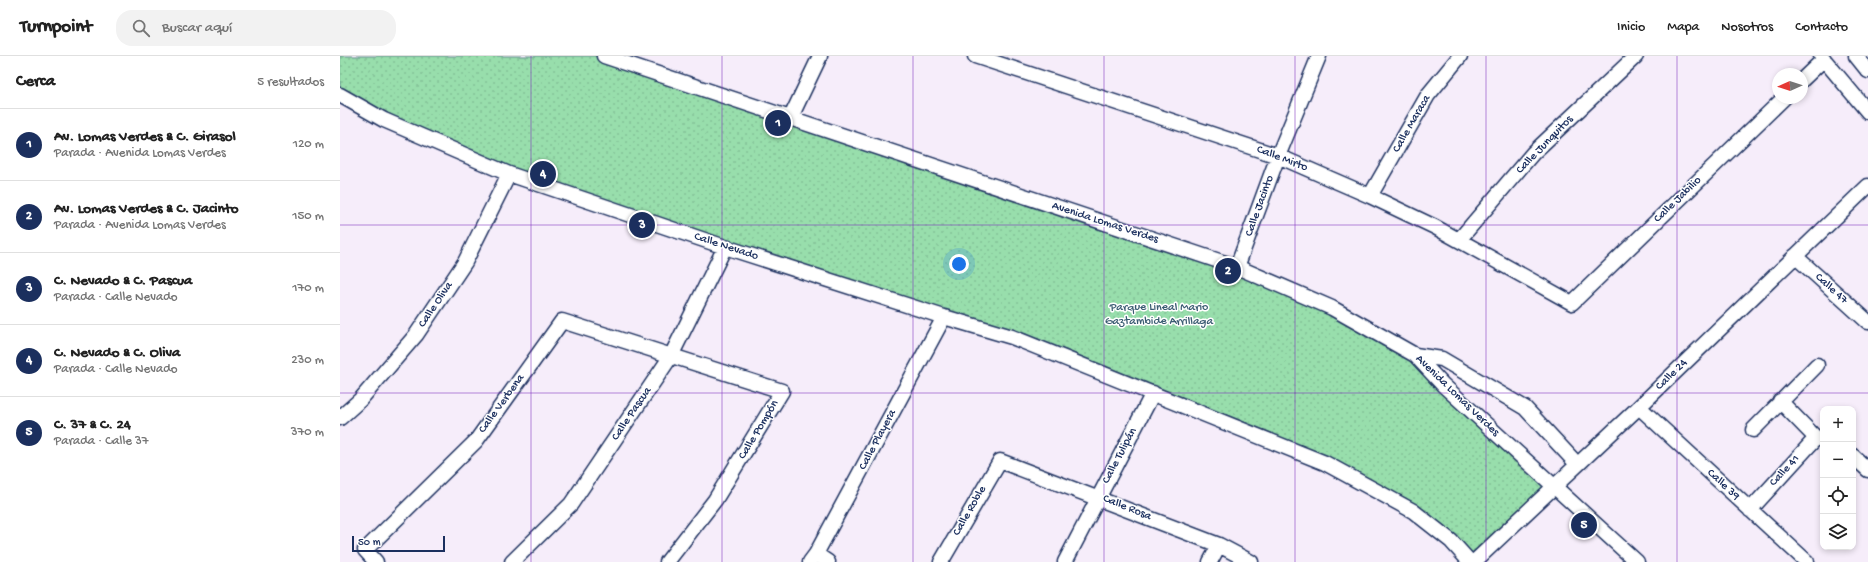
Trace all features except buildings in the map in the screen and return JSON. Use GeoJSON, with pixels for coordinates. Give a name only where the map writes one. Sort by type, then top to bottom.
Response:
{"type":"FeatureCollection","features":[{"type":"Feature","properties":{"kind":"street","name":"Avenida Lomas Verdes"},"geometry":{"type":"LineString","coordinates":[[604,56],[1237,267],[1332,308],[1415,354],[1443,385],[1637,562]]}},
{"type":"Feature","properties":{"kind":"street"},"geometry":{"type":"LineString","coordinates":[[790,119],[820,56]]}},
{"type":"Feature","properties":{"kind":"street","name":"Calle Mirto"},"geometry":{"type":"LineString","coordinates":[[976,56],[1278,156],[1370,196],[1460,240],[1572,303]]}},
{"type":"Feature","properties":{"kind":"street","name":"Calle Jacinto"},"geometry":{"type":"LineString","coordinates":[[1237,267],[1278,156],[1319,56]]}},
{"type":"Feature","properties":{"kind":"street","name":"Calle Maraca"},"geometry":{"type":"LineString","coordinates":[[1370,196],[1428,95],[1460,56]]}},
{"type":"Feature","properties":{"kind":"street","name":"Calle Junquitos"},"geometry":{"type":"LineString","coordinates":[[1460,240],[1533,153],[1636,56]]}},
{"type":"Feature","properties":{"kind":"street"},"geometry":{"type":"LineString","coordinates":[[1856,56],[1868,70]]}},
{"type":"Feature","properties":{"kind":"street"},"geometry":{"type":"LineString","coordinates":[[1808,73],[1822,58],[1868,112]]}},
{"type":"Feature","properties":{"kind":"street","name":"Calle Nevado"},"geometry":{"type":"LineString","coordinates":[[340,95],[384,120],[509,174],[725,247],[944,317],[1012,337],[1153,392],[1325,463],[1413,511],[1451,541],[1470,562]]}},
{"type":"Feature","properties":{"kind":"street","name":"Calle Jabilio"},"geometry":{"type":"LineString","coordinates":[[1572,303],[1778,104]]}},
{"type":"Feature","properties":{"kind":"street","name":"Calle Oliva"},"geometry":{"type":"LineString","coordinates":[[340,418],[360,400],[416,335],[465,262],[509,174]]}},
{"type":"Feature","properties":{"kind":"street","name":"Calle 24"},"geometry":{"type":"LineString","coordinates":[[1474,562],[1639,407],[1868,186]]}},
{"type":"Feature","properties":{"kind":"street","name":"Calle Pascua"},"geometry":{"type":"LineString","coordinates":[[512,562],[571,504],[671,356],[725,247]]}},
{"type":"Feature","properties":{"kind":"street","name":"Calle 47"},"geometry":{"type":"LineString","coordinates":[[1795,256],[1868,322]]}},
{"type":"Feature","properties":{"kind":"street","name":"Calle Playera"},"geometry":{"type":"LineString","coordinates":[[813,558],[944,317]]}},
{"type":"Feature","properties":{"kind":"street","name":"Calle Verbena"},"geometry":{"type":"LineString","coordinates":[[376,562],[366,550],[476,441],[562,321],[671,356]]}},
{"type":"Feature","properties":{"kind":"street"},"geometry":{"type":"LineString","coordinates":[[1415,354],[1442,359],[1525,408],[1577,464]]}},
{"type":"Feature","properties":{"kind":"street","name":"Calle Pompón"},"geometry":{"type":"LineString","coordinates":[[667,562],[715,500],[782,391],[671,356]]}},
{"type":"Feature","properties":{"kind":"street"},"geometry":{"type":"LineString","coordinates":[[1753,430],[1817,365]]}},
{"type":"Feature","properties":{"kind":"street","name":"Calle Tulipán"},"geometry":{"type":"LineString","coordinates":[[1065,562],[1153,392]]}},
{"type":"Feature","properties":{"kind":"street"},"geometry":{"type":"LineString","coordinates":[[1780,401],[1820,438]]}},
{"type":"Feature","properties":{"kind":"street","name":"Calle 39"},"geometry":{"type":"LineString","coordinates":[[1639,407],[1807,562]]}},
{"type":"Feature","properties":{"kind":"street","name":"Calle 41"},"geometry":{"type":"LineString","coordinates":[[1750,510],[1820,438]]}},
{"type":"Feature","properties":{"kind":"street"},"geometry":{"type":"LineString","coordinates":[[1856,459],[1868,470]]}},
{"type":"Feature","properties":{"kind":"street","name":"Calle Rosa"},"geometry":{"type":"LineString","coordinates":[[1000,461],[1098,497],[1219,545],[1251,562]]}},
{"type":"Feature","properties":{"kind":"street","name":"Calle Roble"},"geometry":{"type":"LineString","coordinates":[[941,562],[1000,461]]}},
{"type":"Feature","properties":{"kind":"street"},"geometry":{"type":"LineString","coordinates":[[1210,562],[1219,545]]}},
{"type":"Feature","properties":{"kind":"street"},"geometry":{"type":"LineString","coordinates":[[813,558],[828,562]]}},
{"type":"Feature","properties":{"kind":"green space","name":"Parque Lineal Mario Gaztambide Arrillaga"},"geometry":{"type":"Polygon","coordinates":[[[340,56],[604,56],[1237,267],[1415,355],[1554,487],[1474,562],[1451,541],[1325,463],[1012,337],[509,174],[340,95],[340,56]]]}},
{"type":"Feature","properties":{"kind":"place","name":"Av. Lomas Verdes & C. Girasol"},"geometry":{"type":"Point","coordinates":[778,123]}},
{"type":"Feature","properties":{"kind":"place","name":"C. Nevado & C. Oliva"},"geometry":{"type":"Point","coordinates":[543,174]}},
{"type":"Feature","properties":{"kind":"place","name":"C. Nevado & C. Pascua"},"geometry":{"type":"Point","coordinates":[642,225]}},
{"type":"Feature","properties":{"kind":"place","name":"Av. Lomas Verdes & C. Jacinto"},"geometry":{"type":"Point","coordinates":[1228,271]}},
{"type":"Feature","properties":{"kind":"place","name":"C. 37 & C. 24"},"geometry":{"type":"Point","coordinates":[1584,525]}}]}
